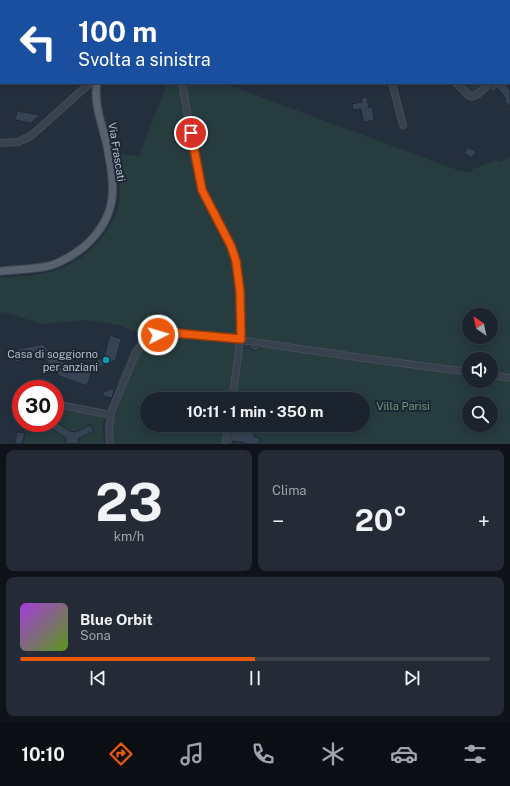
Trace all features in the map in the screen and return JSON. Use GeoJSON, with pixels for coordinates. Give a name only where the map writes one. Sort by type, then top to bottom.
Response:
{"type":"FeatureCollection","features":[{"type":"Feature","properties":{"kind":"main road","name":"Via Frascati"},"geometry":{"type":"LineString","coordinates":[[0,271],[43,267],[65,260],[78,252],[89,241],[107,218],[112,204],[112,180],[109,156],[97,102],[98,84]]}},
{"type":"Feature","properties":{"kind":"street"},"geometry":{"type":"LineString","coordinates":[[0,143],[18,142],[31,136],[89,84]]}},
{"type":"Feature","properties":{"kind":"street"},"geometry":{"type":"LineString","coordinates":[[182,84],[200,184],[207,202],[231,246],[236,264],[241,298],[241,339],[233,392]]}},
{"type":"Feature","properties":{"kind":"street"},"geometry":{"type":"LineString","coordinates":[[392,84],[403,125]]}},
{"type":"Feature","properties":{"kind":"street"},"geometry":{"type":"LineString","coordinates":[[460,84],[468,95],[472,97],[478,94],[489,84]]}},
{"type":"Feature","properties":{"kind":"street"},"geometry":{"type":"LineString","coordinates":[[110,444],[109,428],[113,406],[135,355],[142,344],[158,335],[169,332],[241,339],[379,361],[462,371]]}},
{"type":"Feature","properties":{"kind":"street"},"geometry":{"type":"LineString","coordinates":[[498,376],[510,378]]}},
{"type":"Feature","properties":{"kind":"street"},"geometry":{"type":"LineString","coordinates":[[64,406],[111,415]]}},
{"type":"Feature","properties":{"kind":"street"},"geometry":{"type":"LineString","coordinates":[[225,444],[227,432]]}},
{"type":"Feature","properties":{"kind":"green space","name":"Villa Parisi"},"geometry":{"type":"Polygon","coordinates":[[[167,84],[226,84],[460,171],[471,172],[471,170],[496,160],[501,162],[510,156],[510,444],[114,444],[112,431],[119,403],[125,389],[117,384],[133,346],[143,334],[118,325],[87,320],[41,324],[0,312],[0,278],[29,276],[57,270],[67,266],[87,253],[104,234],[116,214],[120,197],[119,154],[139,156],[167,84]]]}},
{"type":"Feature","properties":{"kind":"green space"},"geometry":{"type":"Polygon","coordinates":[[[467,84],[486,84],[474,95],[463,87],[467,84]]]}},
{"type":"Feature","properties":{"kind":"green space"},"geometry":{"type":"Polygon","coordinates":[[[64,411],[105,418],[102,426],[105,444],[23,444],[25,432],[64,432],[64,411]]]}},
{"type":"Feature","properties":{"kind":"building"},"geometry":{"type":"Polygon","coordinates":[[[495,84],[505,84],[510,90],[510,107],[504,100],[506,99],[497,88],[492,92],[490,89],[495,84]]]}},
{"type":"Feature","properties":{"kind":"building"},"geometry":{"type":"Polygon","coordinates":[[[367,97],[369,108],[372,107],[374,120],[363,122],[361,109],[353,110],[352,104],[362,102],[361,98],[367,97]]]}},
{"type":"Feature","properties":{"kind":"building"},"geometry":{"type":"Polygon","coordinates":[[[17,111],[40,115],[31,123],[15,120],[17,111]]]}},
{"type":"Feature","properties":{"kind":"building"},"geometry":{"type":"Polygon","coordinates":[[[468,147],[476,152],[472,158],[464,153],[468,147]]]}},
{"type":"Feature","properties":{"kind":"building","name":"Casa di soggiorno per anziani"},"geometry":{"type":"Polygon","coordinates":[[[110,335],[121,339],[116,360],[92,371],[87,386],[59,376],[43,356],[15,362],[13,350],[43,344],[57,360],[85,370],[87,365],[104,357],[110,335]]]}},
{"type":"Feature","properties":{"kind":"building"},"geometry":{"type":"Polygon","coordinates":[[[244,345],[260,347],[256,351],[249,346],[243,349],[244,345]]]}},
{"type":"Feature","properties":{"kind":"building"},"geometry":{"type":"Polygon","coordinates":[[[111,389],[114,390],[112,398],[103,396],[103,392],[111,389]]]}},
{"type":"Feature","properties":{"kind":"building"},"geometry":{"type":"Polygon","coordinates":[[[90,425],[94,431],[79,438],[78,444],[66,444],[66,438],[57,432],[64,432],[64,427],[70,431],[76,432],[90,425]]]}},
{"type":"Feature","properties":{"kind":"building"},"geometry":{"type":"Polygon","coordinates":[[[17,432],[25,433],[22,444],[15,444],[17,432]]]}},
{"type":"Feature","properties":{"kind":"building"},"geometry":{"type":"Polygon","coordinates":[[[231,432],[253,432],[254,437],[260,438],[260,444],[249,444],[233,441],[232,444],[229,444],[231,432]]]}},
{"type":"Feature","properties":{"kind":"place","name":"Casa di soggiorno per anziani"},"geometry":{"type":"Point","coordinates":[106,360]}},
{"type":"Feature","properties":{"kind":"route"},"geometry":{"type":"LineString","coordinates":[[158,335],[175,333],[241,339],[241,303],[236,261],[231,246],[202,190],[191,133]]}}]}
